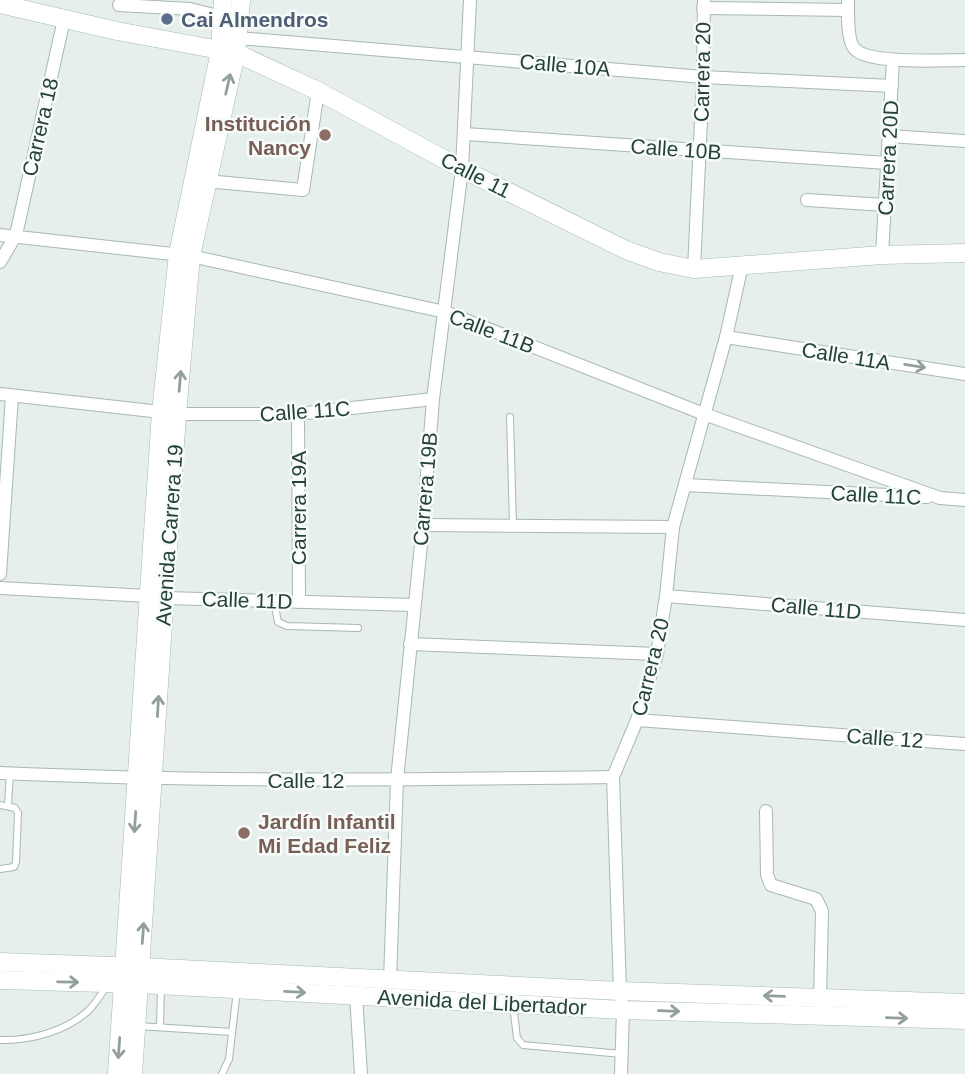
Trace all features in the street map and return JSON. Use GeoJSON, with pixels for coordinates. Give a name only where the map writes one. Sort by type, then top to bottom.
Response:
{"type":"FeatureCollection","features":[{"type":"Feature","properties":{"kind":"main road","name":"Avenida Carrera 19"},"geometry":{"type":"LineString","coordinates":[[184,255],[206,181],[240,0]]}},
{"type":"Feature","properties":{"kind":"main road","name":"Calle 11"},"geometry":{"type":"LineString","coordinates":[[0,4],[117,31],[231,48],[318,91],[462,169],[626,250],[659,262],[694,269],[882,255],[965,253]]}},
{"type":"Feature","properties":{"kind":"main road","name":"Avenida Carrera 19"},"geometry":{"type":"LineString","coordinates":[[117,1074],[146,779],[169,413],[184,255],[231,48],[223,9]]}},
{"type":"Feature","properties":{"kind":"main road","name":"Avenida del Libertador"},"geometry":{"type":"LineString","coordinates":[[0,962],[128,976],[162,985],[623,1010],[965,1020]]}},
{"type":"Feature","properties":{"kind":"main road","name":"Avenida Carrera 19"},"geometry":{"type":"LineString","coordinates":[[128,976],[136,1026],[133,1074]]}},
{"type":"Feature","properties":{"kind":"main road","name":"Avenida del Libertador"},"geometry":{"type":"LineString","coordinates":[[0,980],[128,976],[390,980],[965,1003]]}},
{"type":"Feature","properties":{"kind":"street","name":"Carrera 19B"},"geometry":{"type":"LineString","coordinates":[[390,980],[397,780],[433,399],[462,169],[470,0]]}},
{"type":"Feature","properties":{"kind":"street"},"geometry":{"type":"LineString","coordinates":[[117,31],[120,3],[223,9]]}},
{"type":"Feature","properties":{"kind":"street"},"geometry":{"type":"LineString","coordinates":[[704,4],[848,5],[851,40],[854,49],[863,54],[893,60],[965,60]]}},
{"type":"Feature","properties":{"kind":"street","name":"Carrera 20"},"geometry":{"type":"LineString","coordinates":[[694,269],[704,4]]}},
{"type":"Feature","properties":{"kind":"street","name":"Carrera 18"},"geometry":{"type":"LineString","coordinates":[[0,262],[16,235],[64,19]]}},
{"type":"Feature","properties":{"kind":"street","name":"Calle 10A"},"geometry":{"type":"LineString","coordinates":[[231,48],[467,56],[703,77],[892,86]]}},
{"type":"Feature","properties":{"kind":"street","name":"Carrera 20D"},"geometry":{"type":"LineString","coordinates":[[882,255],[893,60]]}},
{"type":"Feature","properties":{"kind":"street"},"geometry":{"type":"LineString","coordinates":[[206,181],[303,190],[318,91]]}},
{"type":"Feature","properties":{"kind":"street","name":"Calle 10B"},"geometry":{"type":"LineString","coordinates":[[465,134],[887,163]]}},
{"type":"Feature","properties":{"kind":"street"},"geometry":{"type":"LineString","coordinates":[[889,136],[965,141]]}},
{"type":"Feature","properties":{"kind":"street"},"geometry":{"type":"LineString","coordinates":[[807,200],[885,205]]}},
{"type":"Feature","properties":{"kind":"street","name":"Calle 11B"},"geometry":{"type":"LineString","coordinates":[[0,235],[184,255],[445,312],[704,414],[940,498],[965,500]]}},
{"type":"Feature","properties":{"kind":"street","name":"Carrera 20"},"geometry":{"type":"LineString","coordinates":[[621,1074],[623,1010],[620,991],[613,777],[638,720],[657,654],[673,527],[726,337],[741,265]]}},
{"type":"Feature","properties":{"kind":"street","name":"Calle 11A"},"geometry":{"type":"LineString","coordinates":[[726,337],[965,374]]}},
{"type":"Feature","properties":{"kind":"street"},"geometry":{"type":"LineString","coordinates":[[0,573],[6,395]]}},
{"type":"Feature","properties":{"kind":"street","name":"Calle 11C"},"geometry":{"type":"LineString","coordinates":[[6,395],[169,413],[298,414],[433,399]]}},
{"type":"Feature","properties":{"kind":"street","name":"Carrera 19A"},"geometry":{"type":"LineString","coordinates":[[298,414],[299,601]]}},
{"type":"Feature","properties":{"kind":"street","name":"Calle 11C"},"geometry":{"type":"LineString","coordinates":[[686,485],[940,498]]}},
{"type":"Feature","properties":{"kind":"street"},"geometry":{"type":"LineString","coordinates":[[423,525],[673,527]]}},
{"type":"Feature","properties":{"kind":"street","name":"Calle 11D"},"geometry":{"type":"LineString","coordinates":[[0,588],[157,597],[414,605]]}},
{"type":"Feature","properties":{"kind":"street","name":"Calle 11D"},"geometry":{"type":"LineString","coordinates":[[666,596],[965,620]]}},
{"type":"Feature","properties":{"kind":"street"},"geometry":{"type":"LineString","coordinates":[[410,644],[657,654]]}},
{"type":"Feature","properties":{"kind":"street","name":"Calle 12"},"geometry":{"type":"LineString","coordinates":[[638,720],[965,744]]}},
{"type":"Feature","properties":{"kind":"street","name":"Calle 12"},"geometry":{"type":"LineString","coordinates":[[5,773],[146,779],[613,777]]}},
{"type":"Feature","properties":{"kind":"street"},"geometry":{"type":"LineString","coordinates":[[766,811],[767,875],[771,885],[816,899],[822,911],[820,998]]}},
{"type":"Feature","properties":{"kind":"street"},"geometry":{"type":"LineString","coordinates":[[356,995],[361,1074]]}},
{"type":"Feature","properties":{"kind":"lane"},"geometry":{"type":"LineString","coordinates":[[510,417],[513,526]]}},
{"type":"Feature","properties":{"kind":"lane"},"geometry":{"type":"LineString","coordinates":[[274,601],[278,622],[287,626],[358,628]]}},
{"type":"Feature","properties":{"kind":"lane"},"geometry":{"type":"LineString","coordinates":[[0,869],[14,867],[16,862],[18,813],[15,808],[4,805],[5,773]]}},
{"type":"Feature","properties":{"kind":"lane"},"geometry":{"type":"LineString","coordinates":[[0,1040],[40,1035],[63,1026],[89,1010],[128,976]]}},
{"type":"Feature","properties":{"kind":"lane"},"geometry":{"type":"LineString","coordinates":[[160,1027],[162,985]]}},
{"type":"Feature","properties":{"kind":"lane"},"geometry":{"type":"LineString","coordinates":[[222,1074],[229,1059],[237,989]]}},
{"type":"Feature","properties":{"kind":"lane"},"geometry":{"type":"LineString","coordinates":[[512,1003],[517,1038],[523,1045],[622,1054]]}},
{"type":"Feature","properties":{"kind":"lane"},"geometry":{"type":"LineString","coordinates":[[136,1026],[232,1032]]}},
{"type":"Feature","properties":{"kind":"place","name":"Cai Almendros"},"geometry":{"type":"Point","coordinates":[167,19]}},
{"type":"Feature","properties":{"kind":"place","name":"Institución Nancy"},"geometry":{"type":"Point","coordinates":[325,135]}},
{"type":"Feature","properties":{"kind":"place","name":"Jardín Infantil Mi Edad Feliz"},"geometry":{"type":"Point","coordinates":[244,833]}}]}
